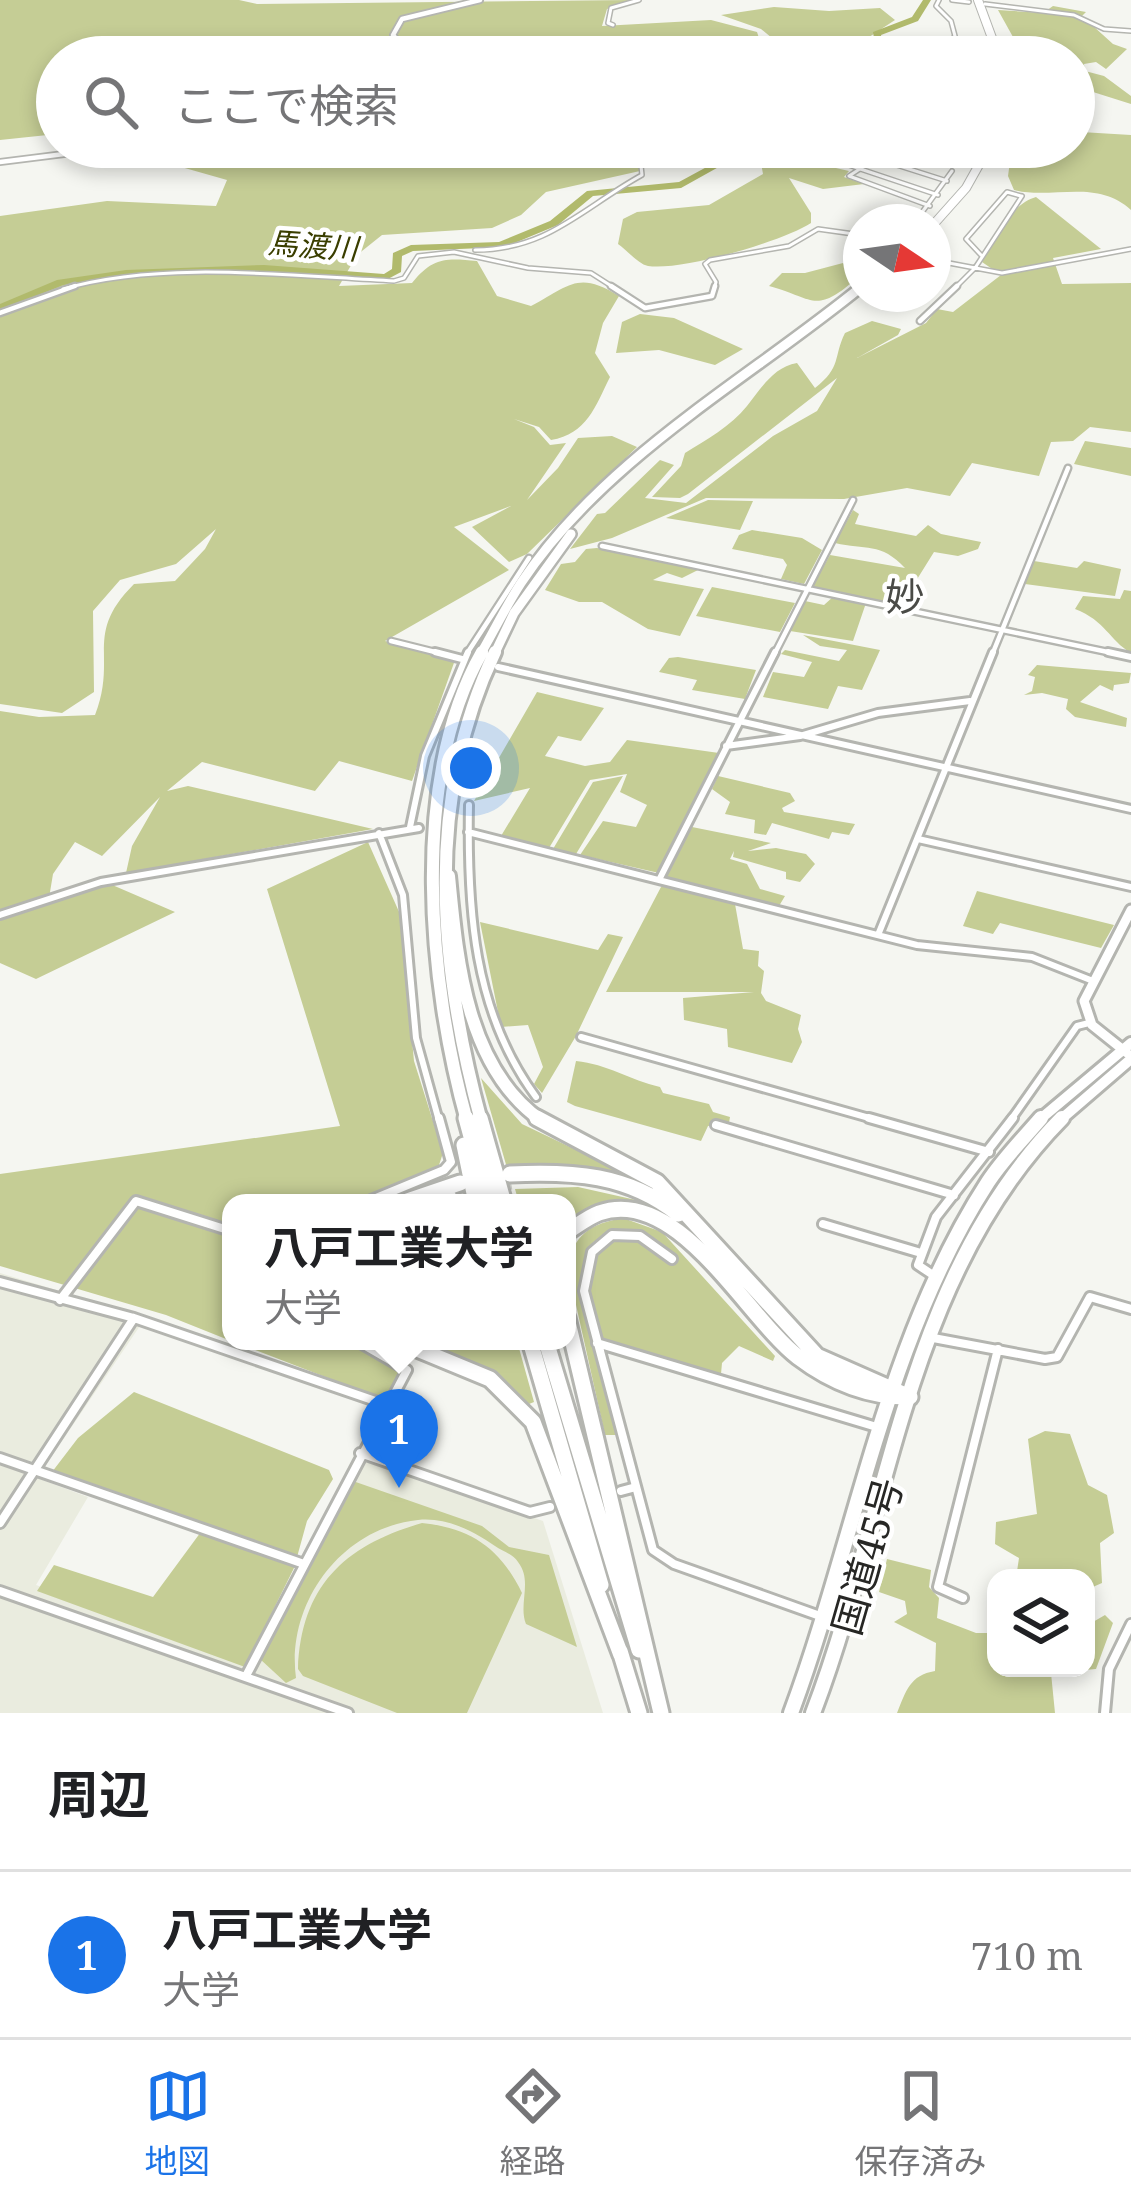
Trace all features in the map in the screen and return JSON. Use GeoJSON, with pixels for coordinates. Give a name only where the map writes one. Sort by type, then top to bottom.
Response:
{"type":"FeatureCollection","features":[{"type":"Feature","properties":{"kind":"highway"},"geometry":{"type":"LineString","coordinates":[[977,2],[991,36]]}},
{"type":"Feature","properties":{"kind":"highway"},"geometry":{"type":"LineString","coordinates":[[951,204],[977,168]]}},
{"type":"Feature","properties":{"kind":"highway"},"geometry":{"type":"LineString","coordinates":[[474,1194],[433,965],[430,840],[440,778],[471,675],[495,626],[550,546],[620,475],[843,301]]}},
{"type":"Feature","properties":{"kind":"highway"},"geometry":{"type":"LineString","coordinates":[[502,1194],[466,1071],[449,984],[442,889],[455,766],[476,696],[528,593],[595,506],[667,439]]}},
{"type":"Feature","properties":{"kind":"highway"},"geometry":{"type":"LineString","coordinates":[[446,826],[455,932],[470,1001],[497,1072],[534,1116],[635,1166],[657,1182],[817,1356],[910,1397]]}},
{"type":"Feature","properties":{"kind":"highway","name":"国道45号"},"geometry":{"type":"LineString","coordinates":[[791,1713],[829,1619],[893,1391],[933,1275],[968,1209],[1027,1132],[1080,1081],[1129,1052]]}},
{"type":"Feature","properties":{"kind":"highway","name":"国道45号"},"geometry":{"type":"LineString","coordinates":[[814,1713],[853,1609],[910,1397],[953,1272],[1001,1189],[1063,1116],[1129,1052]]}},
{"type":"Feature","properties":{"kind":"highway"},"geometry":{"type":"LineString","coordinates":[[450,1061],[499,1177],[492,1194]]}},
{"type":"Feature","properties":{"kind":"highway"},"geometry":{"type":"LineString","coordinates":[[499,1177],[578,1173],[628,1184],[669,1205],[724,1258]]}},
{"type":"Feature","properties":{"kind":"highway"},"geometry":{"type":"LineString","coordinates":[[499,1177],[575,1180],[624,1189],[664,1210],[804,1362],[836,1380],[893,1391]]}},
{"type":"Feature","properties":{"kind":"highway"},"geometry":{"type":"LineString","coordinates":[[434,1194],[460,1187],[444,1194]]}},
{"type":"Feature","properties":{"kind":"highway"},"geometry":{"type":"LineString","coordinates":[[576,1226],[594,1214],[644,1212],[660,1218],[705,1255]]}},
{"type":"Feature","properties":{"kind":"highway"},"geometry":{"type":"LineString","coordinates":[[420,1350],[490,1379],[533,1422],[621,1655]]}},
{"type":"Feature","properties":{"kind":"highway"},"geometry":{"type":"LineString","coordinates":[[533,1350],[639,1713]]}},
{"type":"Feature","properties":{"kind":"highway"},"geometry":{"type":"LineString","coordinates":[[549,1350],[660,1713]]}},
{"type":"Feature","properties":{"kind":"highway"},"geometry":{"type":"LineString","coordinates":[[575,1350],[660,1713]]}},
{"type":"Feature","properties":{"kind":"main road"},"geometry":{"type":"LineString","coordinates":[[1129,1052],[1089,1023],[1084,1001],[1131,910]]}},
{"type":"Feature","properties":{"kind":"street"},"geometry":{"type":"LineString","coordinates":[[394,36],[402,19],[480,0]]}},
{"type":"Feature","properties":{"kind":"street"},"geometry":{"type":"LineString","coordinates":[[613,26],[608,23],[610,8],[639,0]]}},
{"type":"Feature","properties":{"kind":"street"},"geometry":{"type":"LineString","coordinates":[[939,0],[936,6],[951,21],[955,36]]}},
{"type":"Feature","properties":{"kind":"street"},"geometry":{"type":"LineString","coordinates":[[952,0],[1074,15],[1104,28],[1131,31]]}},
{"type":"Feature","properties":{"kind":"street"},"geometry":{"type":"LineString","coordinates":[[0,162],[36,158]]}},
{"type":"Feature","properties":{"kind":"street"},"geometry":{"type":"LineString","coordinates":[[0,313],[69,287],[138,277],[254,273],[394,281],[404,278],[418,256],[505,250],[566,227],[590,204],[640,178],[643,168]]}},
{"type":"Feature","properties":{"kind":"street"},"geometry":{"type":"LineString","coordinates":[[853,168],[938,195]]}},
{"type":"Feature","properties":{"kind":"street"},"geometry":{"type":"LineString","coordinates":[[861,168],[849,176],[925,204]]}},
{"type":"Feature","properties":{"kind":"street"},"geometry":{"type":"LineString","coordinates":[[904,168],[947,181]]}},
{"type":"Feature","properties":{"kind":"street"},"geometry":{"type":"LineString","coordinates":[[931,204],[952,171]]}},
{"type":"Feature","properties":{"kind":"street"},"geometry":{"type":"LineString","coordinates":[[920,321],[928,305],[974,270],[1008,210],[1022,196],[1007,192],[966,239],[981,256]]}},
{"type":"Feature","properties":{"kind":"street"},"geometry":{"type":"LineString","coordinates":[[454,252],[527,268],[591,273],[634,304],[650,308],[712,296],[716,282],[705,264],[710,260],[781,248],[818,229],[843,233]]}},
{"type":"Feature","properties":{"kind":"street"},"geometry":{"type":"LineString","coordinates":[[951,265],[1002,273],[1131,249]]}},
{"type":"Feature","properties":{"kind":"street"},"geometry":{"type":"LineString","coordinates":[[878,935],[1067,468]]}},
{"type":"Feature","properties":{"kind":"street"},"geometry":{"type":"LineString","coordinates":[[659,880],[853,500]]}},
{"type":"Feature","properties":{"kind":"street"},"geometry":{"type":"LineString","coordinates":[[602,546],[1131,657]]}},
{"type":"Feature","properties":{"kind":"street"},"geometry":{"type":"LineString","coordinates":[[0,915],[101,882],[414,827],[417,784],[462,659],[529,558]]}},
{"type":"Feature","properties":{"kind":"street"},"geometry":{"type":"LineString","coordinates":[[391,641],[462,659]]}},
{"type":"Feature","properties":{"kind":"street"},"geometry":{"type":"LineString","coordinates":[[498,667],[1131,809]]}},
{"type":"Feature","properties":{"kind":"street"},"geometry":{"type":"LineString","coordinates":[[726,746],[800,736],[878,713],[972,701]]}},
{"type":"Feature","properties":{"kind":"street"},"geometry":{"type":"LineString","coordinates":[[469,805],[470,904],[499,1046],[536,1097]]}},
{"type":"Feature","properties":{"kind":"street"},"geometry":{"type":"LineString","coordinates":[[379,832],[403,895],[416,1038],[451,1154],[444,1170],[386,1194]]}},
{"type":"Feature","properties":{"kind":"street"},"geometry":{"type":"LineString","coordinates":[[468,832],[938,949],[1032,957],[1094,982]]}},
{"type":"Feature","properties":{"kind":"street"},"geometry":{"type":"LineString","coordinates":[[917,838],[1131,887]]}},
{"type":"Feature","properties":{"kind":"street"},"geometry":{"type":"LineString","coordinates":[[933,1275],[918,1265],[936,1217],[989,1152],[1077,1026],[1089,1023]]}},
{"type":"Feature","properties":{"kind":"street"},"geometry":{"type":"LineString","coordinates":[[581,1037],[989,1152]]}},
{"type":"Feature","properties":{"kind":"street"},"geometry":{"type":"LineString","coordinates":[[716,1125],[954,1196]]}},
{"type":"Feature","properties":{"kind":"street"},"geometry":{"type":"LineString","coordinates":[[60,1300],[136,1201],[222,1228]]}},
{"type":"Feature","properties":{"kind":"street"},"geometry":{"type":"LineString","coordinates":[[823,1224],[921,1252]]}},
{"type":"Feature","properties":{"kind":"street"},"geometry":{"type":"LineString","coordinates":[[672,1259],[640,1236],[612,1235],[592,1252],[584,1291],[653,1550],[674,1564],[829,1619]]}},
{"type":"Feature","properties":{"kind":"street"},"geometry":{"type":"LineString","coordinates":[[0,1282],[134,1318],[222,1349]]}},
{"type":"Feature","properties":{"kind":"street"},"geometry":{"type":"LineString","coordinates":[[928,1337],[1045,1359],[1057,1357],[1085,1300],[1131,1309]]}},
{"type":"Feature","properties":{"kind":"street"},"geometry":{"type":"LineString","coordinates":[[0,1523],[134,1318]]}},
{"type":"Feature","properties":{"kind":"street"},"geometry":{"type":"LineString","coordinates":[[596,1343],[883,1429]]}},
{"type":"Feature","properties":{"kind":"street"},"geometry":{"type":"LineString","coordinates":[[963,1598],[938,1587],[998,1348]]}},
{"type":"Feature","properties":{"kind":"street"},"geometry":{"type":"LineString","coordinates":[[226,1350],[387,1406]]}},
{"type":"Feature","properties":{"kind":"street"},"geometry":{"type":"LineString","coordinates":[[247,1675],[406,1367],[374,1350]]}},
{"type":"Feature","properties":{"kind":"street"},"geometry":{"type":"LineString","coordinates":[[360,1453],[530,1512],[550,1508]]}},
{"type":"Feature","properties":{"kind":"street"},"geometry":{"type":"LineString","coordinates":[[0,1458],[304,1564]]}},
{"type":"Feature","properties":{"kind":"street"},"geometry":{"type":"LineString","coordinates":[[621,1491],[636,1487]]}},
{"type":"Feature","properties":{"kind":"street"},"geometry":{"type":"LineString","coordinates":[[0,1592],[348,1713]]}},
{"type":"Feature","properties":{"kind":"street"},"geometry":{"type":"LineString","coordinates":[[1105,1713],[1109,1669],[1131,1624]]}},
{"type":"Feature","properties":{"kind":"shaded area"},"geometry":{"type":"Polygon","coordinates":[[[0,1273],[146,1317],[37,1478],[88,1497],[36,1585],[259,1666],[363,1458],[543,1521],[603,1713],[0,1713],[0,1273]]]}},
{"type":"Feature","properties":{"kind":"green space"},"geometry":{"type":"Polygon","coordinates":[[[0,0],[239,0],[257,4],[632,0],[607,9],[602,26],[711,20],[758,36],[36,36],[36,136],[0,140],[0,0]]]}},
{"type":"Feature","properties":{"kind":"green space"},"geometry":{"type":"Polygon","coordinates":[[[1053,6],[1086,12],[1082,16],[1113,44],[1127,49],[1106,69],[1095,62],[1095,36],[1012,36],[998,10],[1043,13],[1053,6]]]}},
{"type":"Feature","properties":{"kind":"green space"},"geometry":{"type":"Polygon","coordinates":[[[774,7],[880,8],[895,20],[871,36],[770,36],[721,15],[774,7]]]}},
{"type":"Feature","properties":{"kind":"green space"},"geometry":{"type":"Polygon","coordinates":[[[1095,74],[1131,96],[1131,104],[1095,93],[1095,74]]]}},
{"type":"Feature","properties":{"kind":"green space"},"geometry":{"type":"Polygon","coordinates":[[[1095,133],[1131,135],[1131,210],[1118,200],[1089,192],[1014,190],[1009,168],[1095,168],[1095,133]]]}},
{"type":"Feature","properties":{"kind":"green space"},"geometry":{"type":"Polygon","coordinates":[[[185,168],[643,168],[546,192],[521,215],[492,228],[382,235],[357,255],[339,286],[412,283],[434,264],[457,260],[477,261],[497,296],[531,306],[574,284],[605,288],[619,296],[603,323],[595,353],[610,377],[588,418],[573,432],[551,440],[539,427],[514,419],[534,427],[550,445],[566,443],[527,500],[558,468],[578,438],[612,436],[637,447],[527,554],[509,562],[472,527],[511,506],[454,527],[509,570],[385,641],[455,660],[412,781],[339,761],[315,791],[202,762],[167,791],[188,786],[373,829],[126,873],[132,846],[160,797],[102,856],[75,842],[53,874],[48,904],[110,884],[175,912],[36,979],[0,963],[0,711],[39,717],[95,715],[104,677],[105,632],[119,602],[134,584],[175,581],[205,549],[216,529],[176,564],[120,580],[93,611],[94,692],[62,713],[0,704],[0,216],[107,201],[216,206],[227,180],[185,168]]]}},
{"type":"Feature","properties":{"kind":"green space"},"geometry":{"type":"Polygon","coordinates":[[[762,168],[836,168],[849,171],[844,177],[864,184],[823,189],[789,178],[811,213],[811,223],[707,260],[648,266],[618,244],[623,219],[637,212],[709,205],[763,174],[762,168]]]}},
{"type":"Feature","properties":{"kind":"green space"},"geometry":{"type":"Polygon","coordinates":[[[1036,197],[1101,249],[1053,258],[1062,284],[1131,283],[1131,432],[1090,427],[1073,441],[1051,442],[1039,476],[972,463],[950,496],[907,488],[844,499],[706,498],[612,538],[570,549],[597,514],[605,513],[660,460],[674,465],[645,498],[686,503],[773,436],[817,411],[837,378],[688,494],[652,497],[681,466],[685,453],[734,420],[781,369],[797,363],[815,388],[833,368],[845,333],[872,321],[901,329],[857,358],[926,323],[935,312],[953,312],[1001,275],[982,262],[1011,215],[1036,197]]]}},
{"type":"Feature","properties":{"kind":"green space"},"geometry":{"type":"Polygon","coordinates":[[[843,263],[843,290],[814,301],[769,286],[782,273],[805,273],[843,263]]]}},
{"type":"Feature","properties":{"kind":"green space"},"geometry":{"type":"Polygon","coordinates":[[[640,314],[674,318],[743,349],[715,365],[659,350],[616,353],[622,322],[640,314]]]}},
{"type":"Feature","properties":{"kind":"green space"},"geometry":{"type":"Polygon","coordinates":[[[1085,441],[1131,448],[1131,476],[1074,464],[1085,441]]]}},
{"type":"Feature","properties":{"kind":"green space"},"geometry":{"type":"Polygon","coordinates":[[[708,500],[753,501],[740,530],[666,518],[708,500]]]}},
{"type":"Feature","properties":{"kind":"green space"},"geometry":{"type":"Polygon","coordinates":[[[853,510],[859,514],[855,524],[916,536],[928,525],[941,534],[981,542],[978,549],[958,556],[934,552],[901,605],[812,587],[830,555],[905,568],[880,551],[835,543],[853,510]]]}},
{"type":"Feature","properties":{"kind":"green space"},"geometry":{"type":"Polygon","coordinates":[[[752,530],[802,538],[822,550],[804,584],[781,579],[787,565],[783,559],[732,549],[739,535],[752,530]]]}},
{"type":"Feature","properties":{"kind":"green space"},"geometry":{"type":"Polygon","coordinates":[[[586,549],[700,569],[682,578],[667,573],[653,580],[704,589],[680,636],[648,629],[602,602],[579,602],[545,590],[561,564],[575,562],[586,549]]]}},
{"type":"Feature","properties":{"kind":"green space"},"geometry":{"type":"Polygon","coordinates":[[[1034,561],[1077,568],[1084,561],[1121,569],[1115,596],[1025,584],[1034,561]]]}},
{"type":"Feature","properties":{"kind":"green space"},"geometry":{"type":"Polygon","coordinates":[[[712,587],[795,603],[780,632],[696,616],[712,587]]]}},
{"type":"Feature","properties":{"kind":"green space"},"geometry":{"type":"Polygon","coordinates":[[[1124,590],[1131,591],[1131,653],[1094,619],[1075,609],[1083,596],[1120,599],[1124,590]]]}},
{"type":"Feature","properties":{"kind":"green space"},"geometry":{"type":"Polygon","coordinates":[[[834,596],[866,603],[853,641],[790,631],[805,601],[824,605],[834,596]]]}},
{"type":"Feature","properties":{"kind":"green space"},"geometry":{"type":"Polygon","coordinates":[[[803,635],[880,650],[862,690],[838,686],[828,709],[763,697],[773,672],[804,677],[812,662],[781,654],[785,650],[839,661],[847,650],[820,646],[803,635]]]}},
{"type":"Feature","properties":{"kind":"green space"},"geometry":{"type":"Polygon","coordinates":[[[669,658],[756,670],[745,699],[692,690],[697,680],[659,672],[669,658]]]}},
{"type":"Feature","properties":{"kind":"green space"},"geometry":{"type":"Polygon","coordinates":[[[1037,665],[1131,673],[1129,683],[1114,685],[1113,691],[1100,685],[1080,702],[1127,718],[1126,727],[1075,717],[1066,709],[1068,699],[1042,693],[1024,695],[1032,691],[1035,677],[1028,675],[1037,665]]]}},
{"type":"Feature","properties":{"kind":"green space"},"geometry":{"type":"Polygon","coordinates":[[[537,692],[604,708],[581,741],[558,736],[545,756],[585,766],[610,762],[627,740],[719,753],[659,873],[580,855],[603,821],[636,827],[647,805],[620,792],[627,774],[590,780],[549,848],[501,836],[530,788],[474,801],[537,692]]]}},
{"type":"Feature","properties":{"kind":"green space"},"geometry":{"type":"Polygon","coordinates":[[[623,776],[576,854],[553,849],[593,782],[623,776]]]}},
{"type":"Feature","properties":{"kind":"green space"},"geometry":{"type":"Polygon","coordinates":[[[718,776],[790,793],[795,801],[782,808],[784,812],[855,824],[849,835],[832,832],[829,839],[772,823],[766,835],[754,833],[755,820],[725,814],[730,802],[712,789],[718,776]]]}},
{"type":"Feature","properties":{"kind":"green space"},"geometry":{"type":"Polygon","coordinates":[[[692,827],[771,843],[748,851],[776,848],[806,854],[815,864],[800,882],[786,879],[786,872],[733,857],[734,851],[730,859],[747,864],[760,889],[785,896],[779,906],[669,879],[666,875],[692,827]]]}},
{"type":"Feature","properties":{"kind":"green space"},"geometry":{"type":"Polygon","coordinates":[[[368,842],[400,914],[414,1061],[443,1153],[439,1165],[376,1194],[222,1194],[222,1337],[166,1315],[0,1266],[0,1174],[340,1126],[267,889],[368,842]]]}},
{"type":"Feature","properties":{"kind":"green space"},"geometry":{"type":"Polygon","coordinates":[[[665,886],[735,904],[743,949],[759,951],[758,966],[764,971],[761,993],[766,1001],[801,1015],[802,1042],[792,1063],[728,1047],[727,1029],[684,1020],[683,998],[754,992],[606,992],[665,886]]]}},
{"type":"Feature","properties":{"kind":"green space"},"geometry":{"type":"Polygon","coordinates":[[[977,891],[1114,925],[1101,948],[1000,923],[993,934],[963,926],[977,891]]]}},
{"type":"Feature","properties":{"kind":"green space"},"geometry":{"type":"Polygon","coordinates":[[[480,922],[598,950],[608,934],[623,937],[576,1036],[542,1093],[534,1084],[543,1067],[528,1025],[501,1027],[480,922]]]}},
{"type":"Feature","properties":{"kind":"green space"},"geometry":{"type":"Polygon","coordinates":[[[576,1061],[660,1087],[663,1093],[709,1104],[713,1112],[730,1117],[729,1123],[708,1126],[701,1141],[575,1106],[567,1102],[576,1061]]]}},
{"type":"Feature","properties":{"kind":"green space"},"geometry":{"type":"Polygon","coordinates":[[[481,1078],[522,1124],[614,1168],[612,1172],[553,1165],[507,1168],[481,1078]]]}},
{"type":"Feature","properties":{"kind":"green space"},"geometry":{"type":"Polygon","coordinates":[[[578,1187],[636,1200],[634,1205],[599,1207],[576,1218],[576,1194],[516,1194],[515,1189],[578,1187]]]}},
{"type":"Feature","properties":{"kind":"green space"},"geometry":{"type":"Polygon","coordinates":[[[623,1218],[662,1232],[775,1356],[773,1361],[739,1346],[722,1363],[721,1374],[591,1338],[616,1435],[605,1435],[576,1305],[576,1244],[601,1224],[623,1218]]]}},
{"type":"Feature","properties":{"kind":"green space"},"geometry":{"type":"Polygon","coordinates":[[[255,1350],[364,1350],[402,1369],[385,1400],[255,1350]]]}},
{"type":"Feature","properties":{"kind":"green space"},"geometry":{"type":"Polygon","coordinates":[[[440,1350],[520,1350],[534,1402],[529,1404],[489,1369],[440,1350]]]}},
{"type":"Feature","properties":{"kind":"green space"},"geometry":{"type":"Polygon","coordinates":[[[134,1392],[329,1470],[333,1479],[307,1521],[294,1568],[245,1667],[37,1591],[54,1565],[153,1597],[206,1525],[52,1472],[78,1438],[134,1392]]]}},
{"type":"Feature","properties":{"kind":"green space"},"geometry":{"type":"Polygon","coordinates":[[[1045,1431],[1070,1434],[1088,1485],[1107,1495],[1114,1533],[1100,1543],[1102,1583],[1095,1586],[1095,1569],[1017,1569],[1019,1558],[995,1544],[996,1522],[1037,1514],[1028,1439],[1045,1431]]]}},
{"type":"Feature","properties":{"kind":"green space"},"geometry":{"type":"Polygon","coordinates":[[[350,1480],[482,1526],[509,1547],[549,1555],[577,1647],[526,1624],[524,1577],[513,1557],[459,1526],[418,1520],[365,1538],[324,1575],[300,1624],[296,1678],[286,1683],[260,1659],[350,1480]]]}},
{"type":"Feature","properties":{"kind":"green space"},"geometry":{"type":"Polygon","coordinates":[[[422,1523],[455,1530],[482,1543],[504,1564],[522,1593],[467,1713],[397,1713],[303,1676],[298,1669],[308,1614],[332,1573],[371,1543],[422,1523]]]}},
{"type":"Feature","properties":{"kind":"green space"},"geometry":{"type":"Polygon","coordinates":[[[887,1559],[931,1570],[929,1587],[939,1598],[937,1618],[987,1633],[987,1677],[1051,1677],[1055,1713],[897,1713],[914,1680],[935,1671],[936,1643],[894,1622],[907,1614],[905,1601],[879,1592],[887,1559]]]}},
{"type":"Feature","properties":{"kind":"green space"},"geometry":{"type":"Polygon","coordinates":[[[1105,1615],[1113,1623],[1096,1669],[1095,1621],[1105,1615]]]}},
{"type":"Feature","properties":{"kind":"waterway","name":"馬渡川"},"geometry":{"type":"LineString","coordinates":[[876,36],[915,19],[927,0]]}},
{"type":"Feature","properties":{"kind":"waterway","name":"馬渡川"},"geometry":{"type":"LineString","coordinates":[[0,308],[61,282],[126,273],[264,268],[386,277],[397,270],[397,255],[411,248],[501,245],[554,223],[590,193],[681,185],[712,168]]}},
{"type":"Feature","properties":{"kind":"tunnel"},"geometry":{"type":"LineString","coordinates":[[460,1191],[511,1182]]}},
{"type":"Feature","properties":{"kind":"place","name":"八戸工業大学"},"geometry":{"type":"Point","coordinates":[399,1488]}},
{"type":"Feature","properties":{"kind":"district","name":"妙"},"geometry":{"type":"Point","coordinates":[905,595]}}]}
